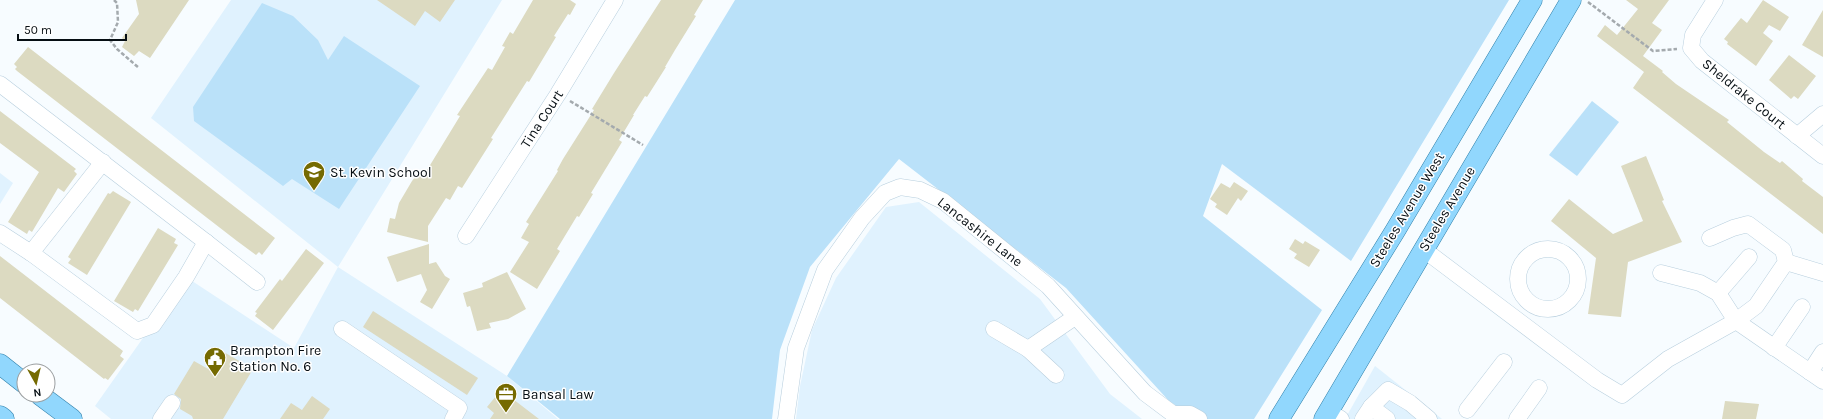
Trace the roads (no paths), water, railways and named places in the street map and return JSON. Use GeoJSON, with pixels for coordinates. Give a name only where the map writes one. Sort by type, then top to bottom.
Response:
{"type":"FeatureCollection","features":[{"type":"Feature","properties":{"kind":"main road","name":"Steeles Avenue West"},"geometry":{"type":"LineString","coordinates":[[1280,419],[1395,231],[1532,0]]}},
{"type":"Feature","properties":{"kind":"main road","name":"Steeles Avenue"},"geometry":{"type":"LineString","coordinates":[[1331,416],[1423,249],[1579,0]]}},
{"type":"Feature","properties":{"kind":"main road"},"geometry":{"type":"LineString","coordinates":[[1395,231],[1423,249]]}},
{"type":"Feature","properties":{"kind":"main road"},"geometry":{"type":"LineString","coordinates":[[0,364],[16,377]]}},
{"type":"Feature","properties":{"kind":"main road"},"geometry":{"type":"LineString","coordinates":[[51,403],[72,419]]}},
{"type":"Feature","properties":{"kind":"main road"},"geometry":{"type":"LineString","coordinates":[[0,416],[4,419]]}},
{"type":"Feature","properties":{"kind":"street","name":"Tina Court"},"geometry":{"type":"LineString","coordinates":[[466,236],[558,94],[615,0]]}},
{"type":"Feature","properties":{"kind":"street","name":"Sheldrake Court"},"geometry":{"type":"LineString","coordinates":[[1715,0],[1693,35],[1691,48],[1702,62],[1823,156]]}},
{"type":"Feature","properties":{"kind":"street"},"geometry":{"type":"LineString","coordinates":[[0,84],[257,282]]}},
{"type":"Feature","properties":{"kind":"street"},"geometry":{"type":"LineString","coordinates":[[1797,136],[1823,114]]}},
{"type":"Feature","properties":{"kind":"street"},"geometry":{"type":"LineString","coordinates":[[31,253],[103,162]]}},
{"type":"Feature","properties":{"kind":"street","name":"Lancashire Lane"},"geometry":{"type":"LineString","coordinates":[[786,419],[796,348],[825,270],[862,218],[885,193],[900,187],[920,190],[943,201],[1048,286],[1145,393],[1174,416],[1190,414],[1199,419]]}},
{"type":"Feature","properties":{"kind":"street"},"geometry":{"type":"LineString","coordinates":[[1423,249],[1597,380],[1622,395],[1668,359],[1736,321],[1756,306],[1786,262],[1783,250],[1748,224],[1733,228],[1710,238]]}},
{"type":"Feature","properties":{"kind":"street"},"geometry":{"type":"LineString","coordinates":[[0,233],[31,253],[137,331],[153,324],[186,277],[206,242]]}},
{"type":"Feature","properties":{"kind":"street"},"geometry":{"type":"LineString","coordinates":[[1718,293],[1749,257]]}},
{"type":"Feature","properties":{"kind":"street"},"geometry":{"type":"LineString","coordinates":[[1786,262],[1823,273]]}},
{"type":"Feature","properties":{"kind":"street"},"geometry":{"type":"LineString","coordinates":[[1661,272],[1700,283],[1718,293],[1736,321],[1816,377],[1823,352]]}},
{"type":"Feature","properties":{"kind":"street"},"geometry":{"type":"LineString","coordinates":[[1512,315],[1530,304]]}},
{"type":"Feature","properties":{"kind":"street"},"geometry":{"type":"LineString","coordinates":[[1774,348],[1802,307]]}},
{"type":"Feature","properties":{"kind":"street"},"geometry":{"type":"LineString","coordinates":[[1028,349],[1075,316]]}},
{"type":"Feature","properties":{"kind":"street"},"geometry":{"type":"LineString","coordinates":[[342,329],[459,408],[453,419]]}},
{"type":"Feature","properties":{"kind":"street"},"geometry":{"type":"LineString","coordinates":[[994,329],[1028,349],[1056,375]]}},
{"type":"Feature","properties":{"kind":"street"},"geometry":{"type":"LineString","coordinates":[[1467,410],[1504,362]]}},
{"type":"Feature","properties":{"kind":"street"},"geometry":{"type":"LineString","coordinates":[[1517,419],[1539,388]]}},
{"type":"Feature","properties":{"kind":"street"},"geometry":{"type":"LineString","coordinates":[[1387,419],[1367,413],[1388,390],[1410,403],[1429,419]]}},
{"type":"Feature","properties":{"kind":"street"},"geometry":{"type":"LineString","coordinates":[[161,419],[172,403]]}},
{"type":"Feature","properties":{"kind":"place","name":"St. Kevin School"},"geometry":{"type":"Point","coordinates":[314,192]}},
{"type":"Feature","properties":{"kind":"place","name":"Brampton Fire Station No. 6"},"geometry":{"type":"Point","coordinates":[215,378]}},
{"type":"Feature","properties":{"kind":"place","name":"Bansal Law"},"geometry":{"type":"Point","coordinates":[506,414]}}]}
